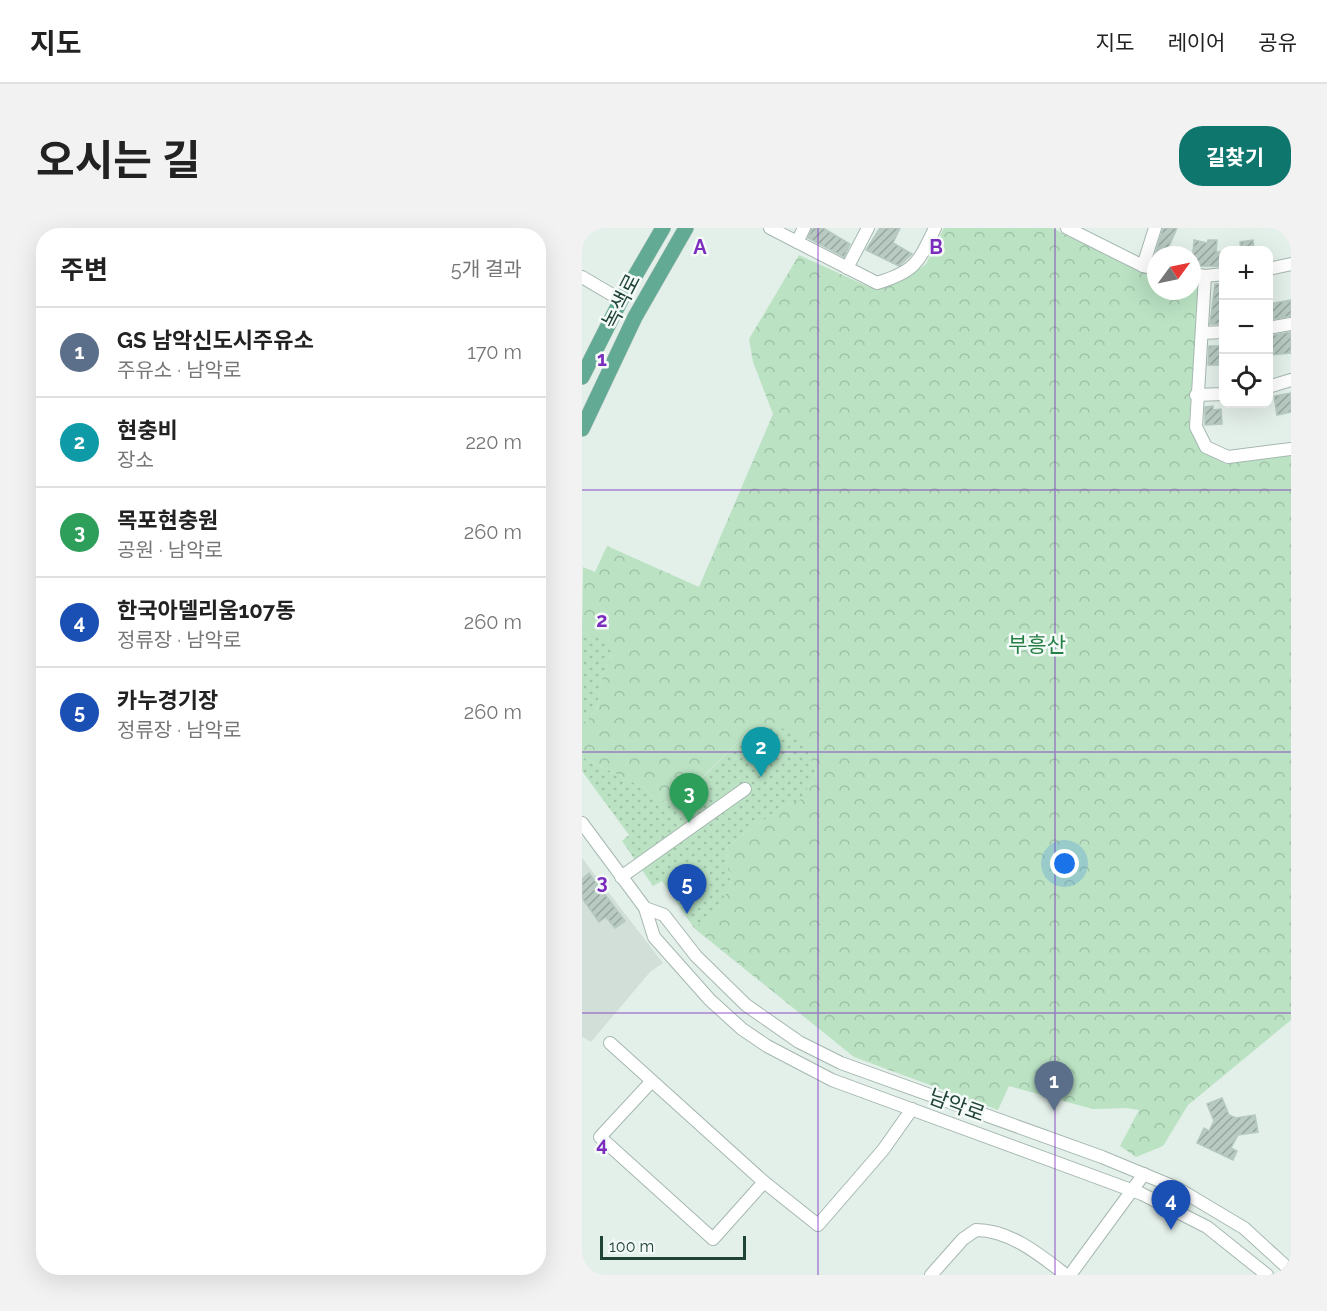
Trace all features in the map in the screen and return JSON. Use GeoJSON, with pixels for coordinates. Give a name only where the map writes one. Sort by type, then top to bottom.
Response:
{"type":"FeatureCollection","features":[{"type":"Feature","properties":{"kind":"main road","name":"녹색로"},"geometry":{"type":"LineString","coordinates":[[582,377],[621,300],[663,228]]}},
{"type":"Feature","properties":{"kind":"main road","name":"녹색로"},"geometry":{"type":"LineString","coordinates":[[582,429],[635,317],[686,228]]}},
{"type":"Feature","properties":{"kind":"street"},"geometry":{"type":"LineString","coordinates":[[770,228],[877,283],[902,275],[918,262],[935,228]]}},
{"type":"Feature","properties":{"kind":"street"},"geometry":{"type":"LineString","coordinates":[[797,242],[804,228]]}},
{"type":"Feature","properties":{"kind":"street"},"geometry":{"type":"LineString","coordinates":[[847,268],[868,228]]}},
{"type":"Feature","properties":{"kind":"street"},"geometry":{"type":"LineString","coordinates":[[1067,228],[1147,267]]}},
{"type":"Feature","properties":{"kind":"street"},"geometry":{"type":"LineString","coordinates":[[1143,266],[1155,228]]}},
{"type":"Feature","properties":{"kind":"street"},"geometry":{"type":"LineString","coordinates":[[1273,268],[1291,264]]}},
{"type":"Feature","properties":{"kind":"street"},"geometry":{"type":"LineString","coordinates":[[1201,275],[1219,274]]}},
{"type":"Feature","properties":{"kind":"street"},"geometry":{"type":"LineString","coordinates":[[582,278],[621,300]]}},
{"type":"Feature","properties":{"kind":"street"},"geometry":{"type":"LineString","coordinates":[[1200,300],[1202,333],[1196,395],[1196,427],[1206,447],[1228,457],[1291,448]]}},
{"type":"Feature","properties":{"kind":"street"},"geometry":{"type":"LineString","coordinates":[[1273,327],[1291,324]]}},
{"type":"Feature","properties":{"kind":"street"},"geometry":{"type":"LineString","coordinates":[[1202,333],[1219,332]]}},
{"type":"Feature","properties":{"kind":"street"},"geometry":{"type":"LineString","coordinates":[[1273,386],[1291,380]]}},
{"type":"Feature","properties":{"kind":"street"},"geometry":{"type":"LineString","coordinates":[[1196,395],[1219,394]]}},
{"type":"Feature","properties":{"kind":"street"},"geometry":{"type":"LineString","coordinates":[[621,877],[745,789]]}},
{"type":"Feature","properties":{"kind":"street","name":"남악로"},"geometry":{"type":"LineString","coordinates":[[582,823],[645,908],[654,937],[701,992],[742,1029],[812,1071],[912,1110],[1132,1189],[1207,1227],[1267,1275]]}},
{"type":"Feature","properties":{"kind":"street","name":"남악로"},"geometry":{"type":"LineString","coordinates":[[645,908],[664,915],[696,956],[746,1005],[799,1042],[862,1071],[1144,1174],[1192,1196],[1227,1217],[1263,1244],[1291,1270]]}},
{"type":"Feature","properties":{"kind":"street"},"geometry":{"type":"LineString","coordinates":[[610,1043],[764,1182],[818,1225],[883,1150],[912,1110]]}},
{"type":"Feature","properties":{"kind":"street"},"geometry":{"type":"LineString","coordinates":[[651,1082],[600,1137],[713,1239],[764,1182]]}},
{"type":"Feature","properties":{"kind":"street"},"geometry":{"type":"LineString","coordinates":[[931,1275],[963,1239],[976,1230],[1001,1235],[1027,1247],[1068,1275],[1144,1174]]}},
{"type":"Feature","properties":{"kind":"shaded area"},"geometry":{"type":"Polygon","coordinates":[[[582,858],[663,963],[650,972],[591,1042],[582,1037],[582,858]]]}},
{"type":"Feature","properties":{"kind":"green space","name":"부흥산"},"geometry":{"type":"Polygon","coordinates":[[[944,228],[1052,228],[1140,272],[1147,273],[1147,300],[1198,300],[1189,427],[1201,450],[1226,464],[1291,452],[1291,1020],[1188,1105],[1163,1146],[1136,1157],[1120,1146],[1139,1110],[1093,1109],[1009,1086],[998,1110],[854,1057],[694,928],[715,911],[731,885],[726,859],[728,846],[776,811],[801,799],[816,774],[803,740],[747,733],[683,796],[666,803],[651,796],[646,789],[582,757],[582,727],[597,708],[603,674],[612,655],[591,636],[582,632],[583,567],[595,572],[607,546],[699,587],[773,414],[753,362],[749,339],[799,255],[869,287],[902,281],[926,264],[944,228]]]}},
{"type":"Feature","properties":{"kind":"green space"},"geometry":{"type":"Polygon","coordinates":[[[582,632],[591,636],[605,635],[612,655],[603,674],[597,708],[582,727],[582,632]]]}},
{"type":"Feature","properties":{"kind":"green space"},"geometry":{"type":"Polygon","coordinates":[[[771,722],[803,740],[816,774],[801,799],[776,811],[728,846],[726,859],[731,885],[715,912],[694,928],[662,881],[653,886],[622,841],[629,835],[582,771],[582,757],[646,789],[651,796],[666,803],[684,796],[747,733],[771,722]]]}},
{"type":"Feature","properties":{"kind":"building"},"geometry":{"type":"Polygon","coordinates":[[[812,228],[823,228],[850,244],[844,257],[808,238],[812,228]]]}},
{"type":"Feature","properties":{"kind":"building"},"geometry":{"type":"Polygon","coordinates":[[[880,228],[900,228],[893,243],[912,254],[899,266],[866,250],[880,228]]]}},
{"type":"Feature","properties":{"kind":"building"},"geometry":{"type":"Polygon","coordinates":[[[1163,228],[1177,228],[1169,246],[1158,246],[1163,228]]]}},
{"type":"Feature","properties":{"kind":"building"},"geometry":{"type":"Polygon","coordinates":[[[1194,240],[1207,243],[1208,240],[1217,240],[1216,252],[1219,252],[1219,266],[1201,266],[1201,246],[1194,246],[1194,240]]]}},
{"type":"Feature","properties":{"kind":"building"},"geometry":{"type":"Polygon","coordinates":[[[1253,240],[1254,246],[1240,246],[1240,242],[1253,240]]]}},
{"type":"Feature","properties":{"kind":"building"},"geometry":{"type":"Polygon","coordinates":[[[1215,284],[1219,284],[1219,324],[1210,324],[1215,284]]]}},
{"type":"Feature","properties":{"kind":"building"},"geometry":{"type":"Polygon","coordinates":[[[1291,300],[1291,316],[1273,319],[1273,303],[1291,300]]]}},
{"type":"Feature","properties":{"kind":"building"},"geometry":{"type":"Polygon","coordinates":[[[1291,332],[1291,353],[1273,355],[1273,335],[1291,332]]]}},
{"type":"Feature","properties":{"kind":"building"},"geometry":{"type":"Polygon","coordinates":[[[1209,346],[1219,346],[1219,365],[1208,365],[1209,346]]]}},
{"type":"Feature","properties":{"kind":"building"},"geometry":{"type":"Polygon","coordinates":[[[1291,393],[1291,412],[1277,415],[1274,396],[1291,393]]]}},
{"type":"Feature","properties":{"kind":"building"},"geometry":{"type":"Polygon","coordinates":[[[1213,406],[1213,410],[1221,409],[1222,424],[1205,425],[1205,407],[1213,406]]]}},
{"type":"Feature","properties":{"kind":"building"},"geometry":{"type":"Polygon","coordinates":[[[589,873],[625,921],[615,928],[606,917],[599,922],[582,898],[582,879],[589,873]]]}},
{"type":"Feature","properties":{"kind":"building"},"geometry":{"type":"Polygon","coordinates":[[[1222,1098],[1229,1115],[1236,1118],[1255,1115],[1258,1132],[1238,1135],[1231,1148],[1237,1151],[1233,1160],[1197,1143],[1204,1128],[1209,1131],[1214,1121],[1207,1104],[1222,1098]]]}},
{"type":"Feature","properties":{"kind":"place","name":"현충비"},"geometry":{"type":"Point","coordinates":[761,777]}},
{"type":"Feature","properties":{"kind":"place","name":"목포현충원"},"geometry":{"type":"Point","coordinates":[689,823]}},
{"type":"Feature","properties":{"kind":"place","name":"카누경기장"},"geometry":{"type":"Point","coordinates":[687,914]}},
{"type":"Feature","properties":{"kind":"place","name":"GS 남악신도시주유소"},"geometry":{"type":"Point","coordinates":[1054,1111]}},
{"type":"Feature","properties":{"kind":"place","name":"한국아델리움107동"},"geometry":{"type":"Point","coordinates":[1171,1230]}}]}
